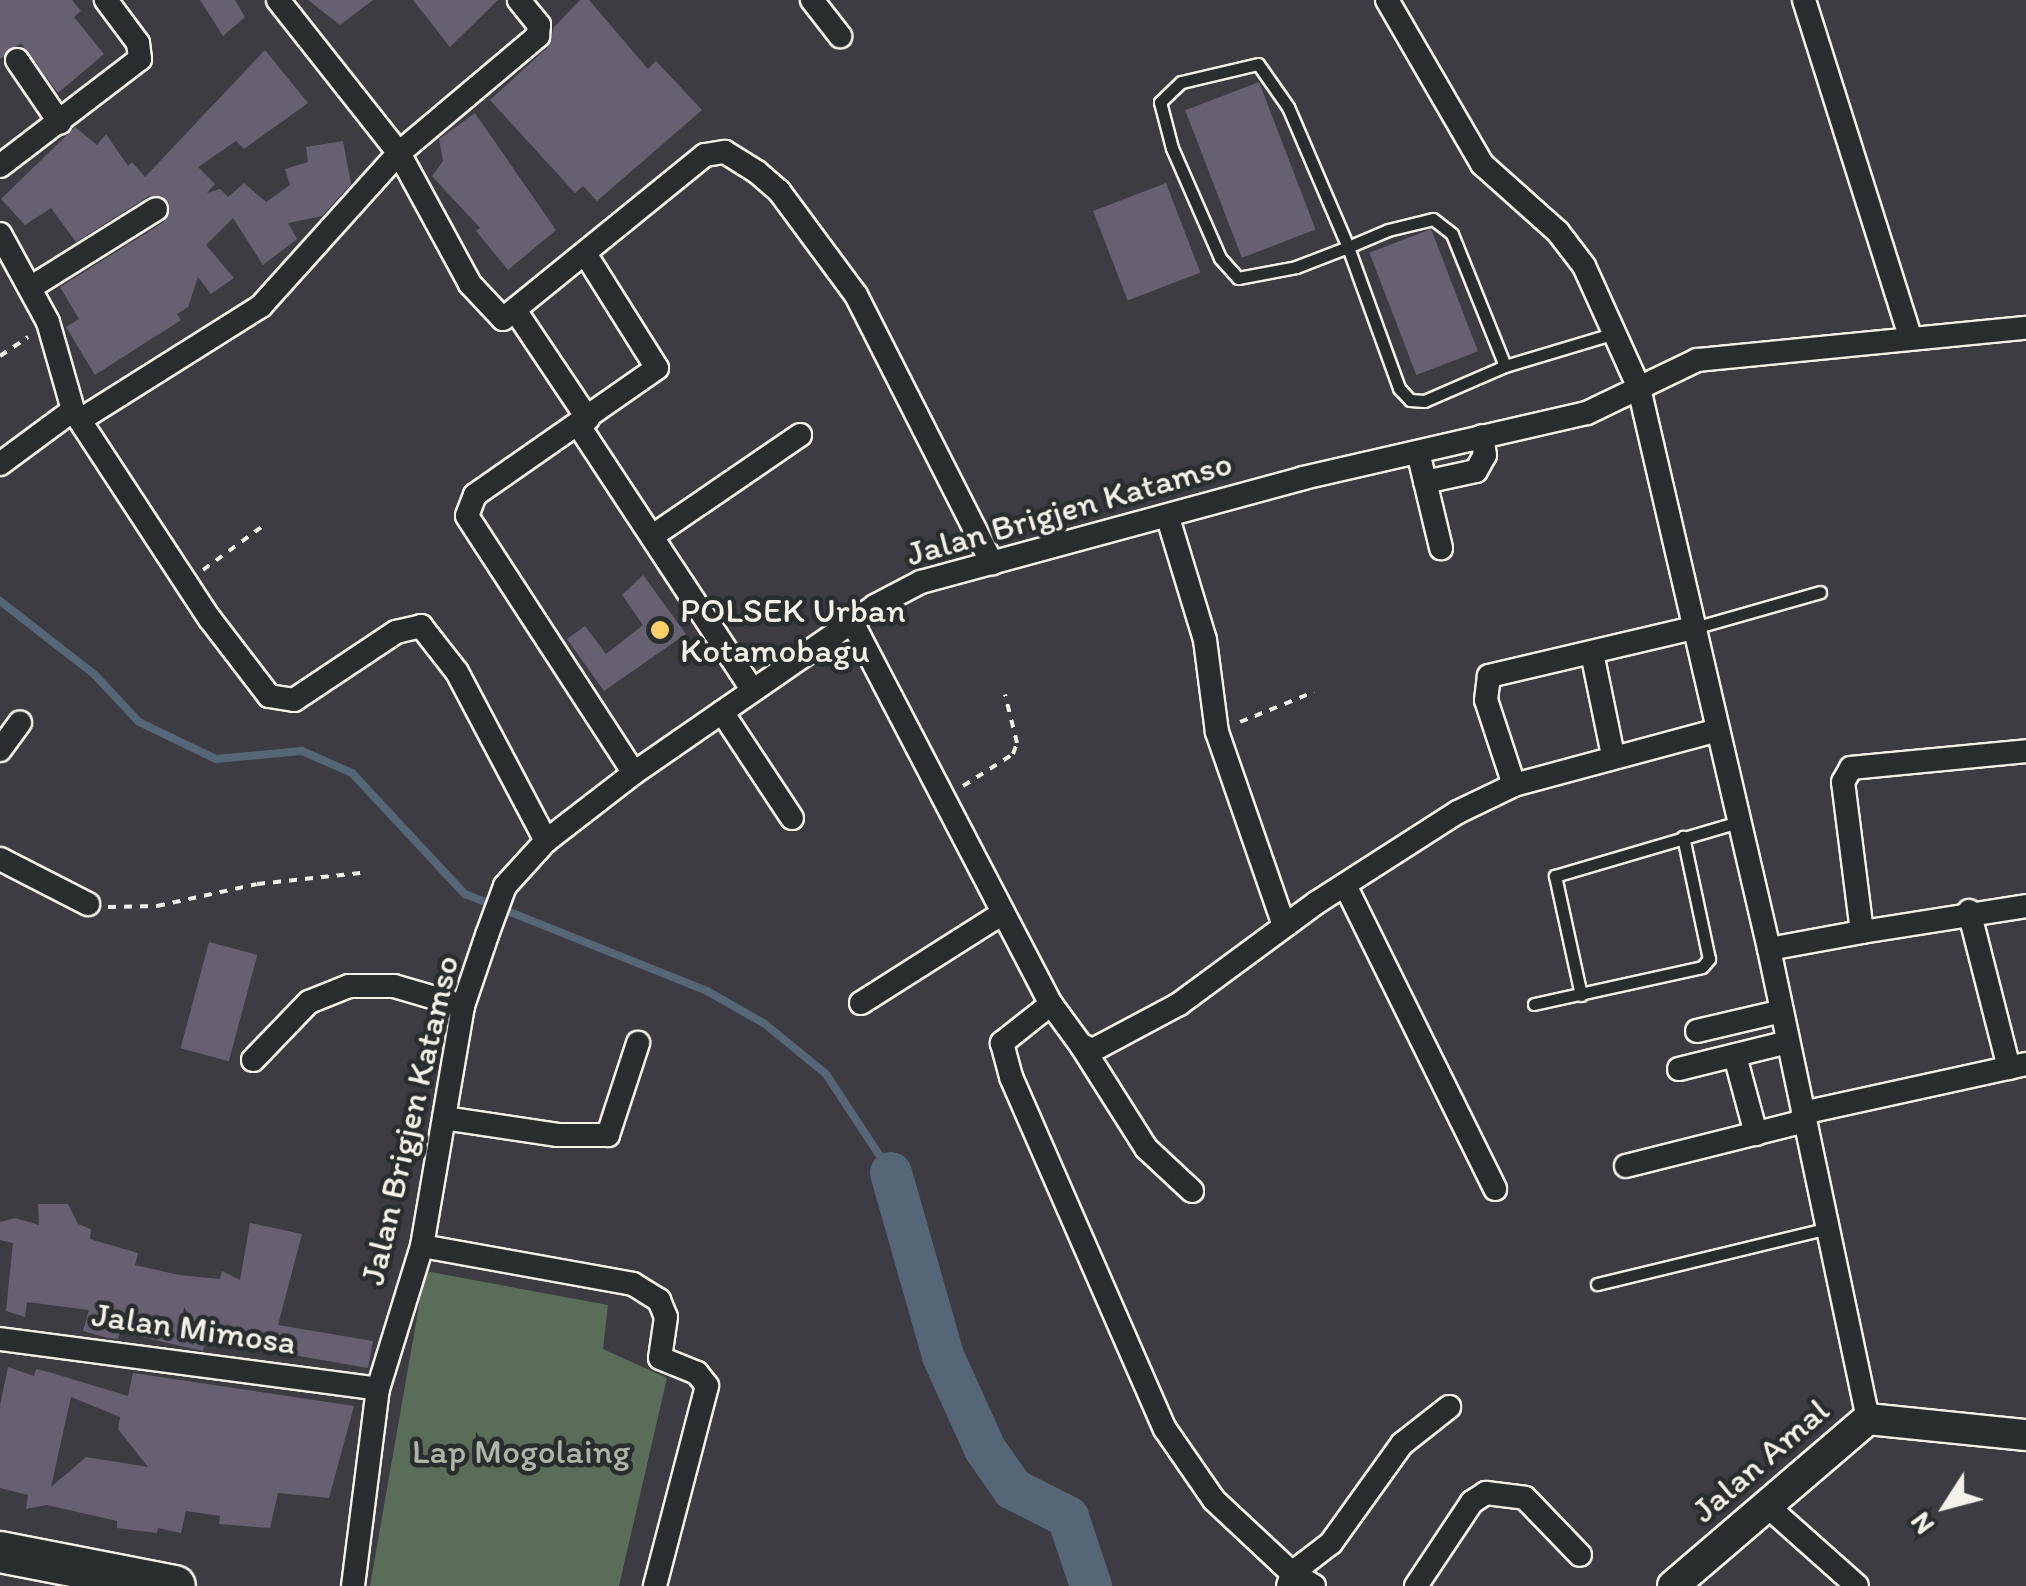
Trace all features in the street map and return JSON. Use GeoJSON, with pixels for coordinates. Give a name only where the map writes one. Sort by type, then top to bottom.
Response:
{"type":"FeatureCollection","features":[{"type":"Feature","properties":{"kind":"highway"},"geometry":{"type":"LineString","coordinates":[[0,1552],[107,1582]]}},
{"type":"Feature","properties":{"kind":"highway"},"geometry":{"type":"LineString","coordinates":[[0,1569],[176,1586]]}},
{"type":"Feature","properties":{"kind":"street"},"geometry":{"type":"LineString","coordinates":[[0,166],[60,124],[140,59],[138,43],[106,0]]}},
{"type":"Feature","properties":{"kind":"street"},"geometry":{"type":"LineString","coordinates":[[278,0],[400,153],[470,284],[498,317],[516,310],[586,255],[662,184],[705,155],[725,152],[757,172],[779,191],[856,295],[992,563]]}},
{"type":"Feature","properties":{"kind":"street"},"geometry":{"type":"LineString","coordinates":[[0,464],[261,306],[400,153],[538,36],[539,26],[519,0]]}},
{"type":"Feature","properties":{"kind":"street"},"geometry":{"type":"LineString","coordinates":[[812,0],[840,36]]}},
{"type":"Feature","properties":{"kind":"street"},"geometry":{"type":"LineString","coordinates":[[1387,0],[1482,164],[1572,248],[1639,388],[1769,949],[1868,1419]]}},
{"type":"Feature","properties":{"kind":"street"},"geometry":{"type":"LineString","coordinates":[[1804,0],[1910,337]]}},
{"type":"Feature","properties":{"kind":"street"},"geometry":{"type":"LineString","coordinates":[[18,60],[60,124]]}},
{"type":"Feature","properties":{"kind":"street"},"geometry":{"type":"LineString","coordinates":[[33,286],[156,209]]}},
{"type":"Feature","properties":{"kind":"street"},"geometry":{"type":"LineString","coordinates":[[0,234],[33,286],[77,415],[187,582],[277,701],[311,690],[404,628],[414,624],[430,632],[546,841]]}},
{"type":"Feature","properties":{"kind":"street"},"geometry":{"type":"LineString","coordinates":[[586,255],[657,364],[583,422],[475,496],[467,516],[634,773]]}},
{"type":"Feature","properties":{"kind":"street"},"geometry":{"type":"LineString","coordinates":[[516,310],[752,689]]}},
{"type":"Feature","properties":{"kind":"street","name":"Jalan Brigjen Katamso"},"geometry":{"type":"LineString","coordinates":[[354,1586],[378,1389],[422,1246],[464,1006],[487,935],[505,886],[546,841],[634,773],[852,622],[921,582],[1418,452],[1586,413],[1680,364],[1753,353],[2026,328]]}},
{"type":"Feature","properties":{"kind":"street"},"geometry":{"type":"LineString","coordinates":[[654,535],[800,435]]}},
{"type":"Feature","properties":{"kind":"street"},"geometry":{"type":"LineString","coordinates":[[1424,482],[1476,471],[1485,455],[1482,436]]}},
{"type":"Feature","properties":{"kind":"street"},"geometry":{"type":"LineString","coordinates":[[1418,452],[1441,548]]}},
{"type":"Feature","properties":{"kind":"street"},"geometry":{"type":"LineString","coordinates":[[1168,518],[1205,640],[1216,732],[1284,926]]}},
{"type":"Feature","properties":{"kind":"street"},"geometry":{"type":"LineString","coordinates":[[852,622],[1051,1004],[1081,1044],[1146,1148],[1192,1191]]}},
{"type":"Feature","properties":{"kind":"street"},"geometry":{"type":"LineString","coordinates":[[1514,784],[1486,700],[1486,679],[1694,628]]}},
{"type":"Feature","properties":{"kind":"street"},"geometry":{"type":"LineString","coordinates":[[1592,652],[1612,755]]}},
{"type":"Feature","properties":{"kind":"street"},"geometry":{"type":"LineString","coordinates":[[722,712],[792,818]]}},
{"type":"Feature","properties":{"kind":"street"},"geometry":{"type":"LineString","coordinates":[[0,750],[20,722]]}},
{"type":"Feature","properties":{"kind":"street"},"geometry":{"type":"LineString","coordinates":[[1081,1044],[1102,1050],[1140,1029],[1440,822],[1514,784],[1718,730]]}},
{"type":"Feature","properties":{"kind":"street"},"geometry":{"type":"LineString","coordinates":[[1862,932],[1843,782],[1850,768],[2026,750]]}},
{"type":"Feature","properties":{"kind":"street"},"geometry":{"type":"LineString","coordinates":[[0,859],[88,904]]}},
{"type":"Feature","properties":{"kind":"street"},"geometry":{"type":"LineString","coordinates":[[1344,885],[1495,1188]]}},
{"type":"Feature","properties":{"kind":"street"},"geometry":{"type":"LineString","coordinates":[[1769,949],[1969,911],[2026,906]]}},
{"type":"Feature","properties":{"kind":"street"},"geometry":{"type":"LineString","coordinates":[[1626,1166],[1756,1134],[1804,1117],[2018,1066],[1969,911]]}},
{"type":"Feature","properties":{"kind":"street"},"geometry":{"type":"LineString","coordinates":[[861,1003],[1003,913]]}},
{"type":"Feature","properties":{"kind":"street"},"geometry":{"type":"LineString","coordinates":[[253,1060],[309,1002],[350,986],[394,986],[464,1006]]}},
{"type":"Feature","properties":{"kind":"street"},"geometry":{"type":"LineString","coordinates":[[1051,1004],[1002,1043],[1012,1077],[1164,1429],[1214,1500],[1290,1579],[1314,1586]]}},
{"type":"Feature","properties":{"kind":"street"},"geometry":{"type":"LineString","coordinates":[[1697,1030],[1782,1011]]}},
{"type":"Feature","properties":{"kind":"street"},"geometry":{"type":"LineString","coordinates":[[1679,1069],[1788,1042]]}},
{"type":"Feature","properties":{"kind":"street"},"geometry":{"type":"LineString","coordinates":[[444,1118],[558,1135],[608,1135],[638,1043]]}},
{"type":"Feature","properties":{"kind":"street"},"geometry":{"type":"LineString","coordinates":[[1735,1056],[1756,1134]]}},
{"type":"Feature","properties":{"kind":"street"},"geometry":{"type":"LineString","coordinates":[[422,1246],[633,1284],[659,1300],[666,1317],[660,1358],[697,1373],[707,1386],[654,1586]]}},
{"type":"Feature","properties":{"kind":"street","name":"Jalan Mimosa"},"geometry":{"type":"LineString","coordinates":[[0,1339],[378,1389]]}},
{"type":"Feature","properties":{"kind":"street"},"geometry":{"type":"LineString","coordinates":[[1290,1579],[1330,1543],[1402,1444],[1449,1407]]}},
{"type":"Feature","properties":{"kind":"street","name":"Jalan Amal"},"geometry":{"type":"LineString","coordinates":[[1673,1586],[1868,1419],[1907,1419],[2026,1435]]}},
{"type":"Feature","properties":{"kind":"street"},"geometry":{"type":"LineString","coordinates":[[1416,1586],[1472,1502],[1486,1492],[1524,1498],[1580,1555]]}},
{"type":"Feature","properties":{"kind":"street"},"geometry":{"type":"LineString","coordinates":[[1765,1504],[1857,1586]]}},
{"type":"Feature","properties":{"kind":"lane"},"geometry":{"type":"LineString","coordinates":[[1506,366],[1444,225],[1422,218],[1348,247],[1247,280],[1229,274],[1160,114],[1167,93],[1240,64],[1263,68],[1288,106],[1348,247],[1399,388],[1410,400],[1424,401],[1506,366],[1616,333]]}},
{"type":"Feature","properties":{"kind":"lane"},"geometry":{"type":"LineString","coordinates":[[1694,628],[1820,592]]}},
{"type":"Feature","properties":{"kind":"lane"},"geometry":{"type":"LineString","coordinates":[[1581,994],[1554,876],[1739,822]]}},
{"type":"Feature","properties":{"kind":"lane"},"geometry":{"type":"LineString","coordinates":[[1534,1004],[1694,972],[1708,959],[1683,838]]}},
{"type":"Feature","properties":{"kind":"lane"},"geometry":{"type":"LineString","coordinates":[[1597,1284],[1828,1228]]}},
{"type":"Feature","properties":{"kind":"path"},"geometry":{"type":"LineString","coordinates":[[0,356],[48,322]]}},
{"type":"Feature","properties":{"kind":"path"},"geometry":{"type":"LineString","coordinates":[[187,582],[264,525]]}},
{"type":"Feature","properties":{"kind":"path"},"geometry":{"type":"LineString","coordinates":[[1216,732],[1314,692]]}},
{"type":"Feature","properties":{"kind":"path"},"geometry":{"type":"LineString","coordinates":[[946,796],[1013,754],[1017,743],[1005,694]]}},
{"type":"Feature","properties":{"kind":"path"},"geometry":{"type":"LineString","coordinates":[[88,904],[157,906],[257,884],[360,874]]}},
{"type":"Feature","properties":{"kind":"green space","name":"Lap Mogolaing"},"geometry":{"type":"Polygon","coordinates":[[[425,1271],[608,1305],[603,1349],[667,1378],[619,1586],[370,1586],[425,1271]]]}},
{"type":"Feature","properties":{"kind":"building"},"geometry":{"type":"Polygon","coordinates":[[[0,0],[72,0],[81,11],[74,17],[104,54],[58,93],[21,43],[0,59],[0,0]]]}},
{"type":"Feature","properties":{"kind":"building"},"geometry":{"type":"Polygon","coordinates":[[[200,0],[235,0],[245,17],[223,36],[200,0]]]}},
{"type":"Feature","properties":{"kind":"building"},"geometry":{"type":"Polygon","coordinates":[[[308,0],[373,0],[340,25],[308,0]]]}},
{"type":"Feature","properties":{"kind":"building"},"geometry":{"type":"Polygon","coordinates":[[[413,0],[498,0],[450,47],[413,0]]]}},
{"type":"Feature","properties":{"kind":"building"},"geometry":{"type":"Polygon","coordinates":[[[580,0],[589,0],[648,69],[656,61],[702,110],[597,201],[583,186],[575,193],[490,100],[548,47],[554,27],[580,0]]]}},
{"type":"Feature","properties":{"kind":"building"},"geometry":{"type":"Polygon","coordinates":[[[265,50],[308,103],[244,149],[236,141],[198,167],[215,184],[207,193],[220,189],[228,197],[244,183],[266,202],[290,185],[285,169],[308,162],[306,147],[343,141],[351,184],[322,216],[288,223],[297,239],[263,265],[233,218],[206,245],[234,278],[211,294],[198,277],[188,307],[177,314],[181,320],[95,375],[66,327],[79,319],[60,287],[164,222],[169,202],[149,196],[76,242],[51,208],[25,225],[1,199],[75,127],[97,145],[106,134],[128,166],[132,162],[145,177],[265,50]]]}},
{"type":"Feature","properties":{"kind":"building"},"geometry":{"type":"Polygon","coordinates":[[[1259,82],[1316,230],[1242,258],[1185,110],[1259,82]]]}},
{"type":"Feature","properties":{"kind":"building"},"geometry":{"type":"Polygon","coordinates":[[[475,113],[556,230],[508,270],[476,231],[480,228],[432,176],[443,161],[439,139],[475,113]]]}},
{"type":"Feature","properties":{"kind":"building"},"geometry":{"type":"Polygon","coordinates":[[[1166,183],[1200,273],[1128,301],[1093,211],[1166,183]]]}},
{"type":"Feature","properties":{"kind":"building"},"geometry":{"type":"Polygon","coordinates":[[[1431,229],[1478,351],[1416,375],[1369,253],[1431,229]]]}},
{"type":"Feature","properties":{"kind":"building","name":"POLSEK Urban Kotamobagu"},"geometry":{"type":"Polygon","coordinates":[[[643,575],[686,634],[604,691],[567,639],[585,626],[606,654],[643,625],[622,595],[643,575]]]}},
{"type":"Feature","properties":{"kind":"building"},"geometry":{"type":"Polygon","coordinates":[[[209,942],[257,955],[229,1061],[181,1048],[209,942]]]}},
{"type":"Feature","properties":{"kind":"building"},"geometry":{"type":"Polygon","coordinates":[[[38,1204],[68,1204],[78,1224],[91,1229],[90,1239],[138,1253],[135,1265],[179,1275],[220,1279],[222,1271],[240,1280],[250,1223],[302,1234],[278,1325],[373,1341],[368,1368],[206,1340],[203,1351],[120,1332],[118,1339],[108,1338],[83,1331],[89,1310],[27,1302],[25,1317],[6,1311],[13,1243],[0,1240],[0,1222],[15,1218],[39,1225],[38,1204]]]}},
{"type":"Feature","properties":{"kind":"building"},"geometry":{"type":"Polygon","coordinates":[[[8,1367],[34,1376],[36,1369],[128,1396],[133,1373],[354,1406],[329,1498],[278,1493],[270,1528],[219,1524],[220,1516],[186,1511],[181,1533],[158,1528],[157,1533],[117,1528],[117,1521],[47,1505],[26,1509],[28,1495],[0,1488],[0,1405],[8,1367]],[[71,1397],[51,1487],[86,1457],[148,1467],[118,1429],[120,1417],[71,1397]]]}},
{"type":"Feature","properties":{"kind":"waterway"},"geometry":{"type":"LineString","coordinates":[[0,601],[95,675],[139,722],[216,759],[302,751],[352,773],[465,894],[707,991],[765,1024],[826,1074],[891,1173]]}},
{"type":"Feature","properties":{"kind":"waterway"},"geometry":{"type":"LineString","coordinates":[[891,1173],[943,1356],[985,1449],[1013,1489],[1068,1517],[1091,1586]]}},
{"type":"Feature","properties":{"kind":"place","name":"POLSEK Urban Kotamobagu"},"geometry":{"type":"Point","coordinates":[660,630]}}]}
